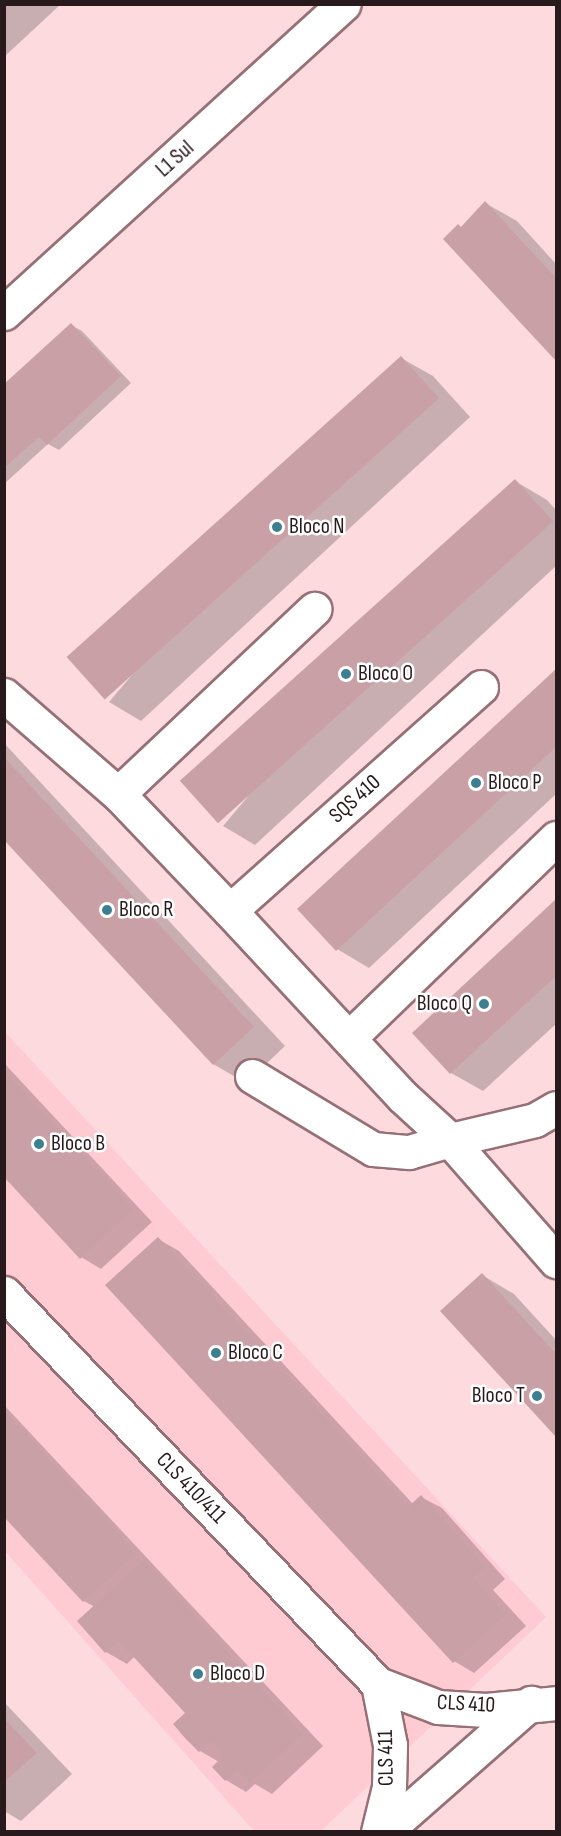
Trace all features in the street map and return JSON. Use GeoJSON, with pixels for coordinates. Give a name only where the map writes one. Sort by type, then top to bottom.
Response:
{"type":"FeatureCollection","features":[{"type":"Feature","properties":{"kind":"street","name":"L1 Sul"},"geometry":{"type":"LineString","coordinates":[[4,312],[344,4]]}},
{"type":"Feature","properties":{"kind":"street"},"geometry":{"type":"LineString","coordinates":[[118,794],[314,609]]}},
{"type":"Feature","properties":{"kind":"street","name":"SQS 410"},"geometry":{"type":"LineString","coordinates":[[230,911],[481,687]]}},
{"type":"Feature","properties":{"kind":"street"},"geometry":{"type":"LineString","coordinates":[[4,694],[118,794],[350,1038],[403,1097],[450,1140],[556,1261]]}},
{"type":"Feature","properties":{"kind":"street"},"geometry":{"type":"LineString","coordinates":[[350,1038],[556,838]]}},
{"type":"Feature","properties":{"kind":"street"},"geometry":{"type":"LineString","coordinates":[[252,1076],[373,1149],[409,1152],[535,1120],[556,1108]]}},
{"type":"Feature","properties":{"kind":"street","name":"CLS 410/411"},"geometry":{"type":"LineString","coordinates":[[4,1293],[378,1684]]}},
{"type":"Feature","properties":{"kind":"street","name":"CLS 410"},"geometry":{"type":"LineString","coordinates":[[378,1684],[438,1707],[486,1710],[544,1703]]}},
{"type":"Feature","properties":{"kind":"street","name":"CLS 411"},"geometry":{"type":"LineString","coordinates":[[378,1684],[390,1745],[389,1787],[378,1832]]}},
{"type":"Feature","properties":{"kind":"street"},"geometry":{"type":"LineString","coordinates":[[384,1832],[544,1703]]}},
{"type":"Feature","properties":{"kind":"shaded area"},"geometry":{"type":"Polygon","coordinates":[[[4,1031],[546,1617],[321,1831],[254,1831],[5,1551],[4,1031]]]}},
{"type":"Feature","properties":{"kind":"building"},"geometry":{"type":"Polygon","coordinates":[[[485,201],[556,278],[556,361],[443,239],[458,224],[461,227],[485,201]]]}},
{"type":"Feature","properties":{"kind":"building"},"geometry":{"type":"Polygon","coordinates":[[[71,323],[121,376],[47,445],[39,437],[4,468],[4,384],[71,323]]]}},
{"type":"Feature","properties":{"kind":"building","name":"Bloco N"},"geometry":{"type":"Polygon","coordinates":[[[401,356],[439,398],[105,699],[67,657],[401,356]]]}},
{"type":"Feature","properties":{"kind":"building","name":"Bloco O"},"geometry":{"type":"Polygon","coordinates":[[[515,479],[553,521],[218,823],[180,781],[515,479]]]}},
{"type":"Feature","properties":{"kind":"building","name":"Bloco P"},"geometry":{"type":"Polygon","coordinates":[[[556,669],[556,747],[336,951],[297,909],[556,669]]]}},
{"type":"Feature","properties":{"kind":"building","name":"Bloco R"},"geometry":{"type":"Polygon","coordinates":[[[4,757],[254,1027],[213,1065],[4,840],[4,757]]]}},
{"type":"Feature","properties":{"kind":"building","name":"Bloco Q"},"geometry":{"type":"Polygon","coordinates":[[[556,899],[556,976],[450,1074],[412,1033],[556,899]]]}},
{"type":"Feature","properties":{"kind":"building","name":"Bloco B"},"geometry":{"type":"Polygon","coordinates":[[[4,1071],[133,1209],[80,1259],[4,1177],[4,1071]]]}},
{"type":"Feature","properties":{"kind":"building"},"geometry":{"type":"Polygon","coordinates":[[[158,1237],[408,1507],[421,1495],[485,1567],[473,1578],[506,1614],[453,1663],[105,1285],[158,1237]]]}},
{"type":"Feature","properties":{"kind":"building","name":"Bloco T"},"geometry":{"type":"Polygon","coordinates":[[[482,1273],[556,1354],[556,1437],[440,1311],[482,1273]]]}},
{"type":"Feature","properties":{"kind":"building"},"geometry":{"type":"Polygon","coordinates":[[[4,1411],[136,1553],[83,1602],[4,1517],[4,1411]]]}},
{"type":"Feature","properties":{"kind":"building","name":"Bloco D"},"geometry":{"type":"Polygon","coordinates":[[[144,1560],[303,1734],[250,1783],[237,1770],[225,1781],[212,1767],[224,1755],[211,1741],[199,1752],[185,1738],[173,1724],[185,1713],[119,1641],[105,1653],[77,1621],[144,1560]]]}},
{"type":"Feature","properties":{"kind":"building"},"geometry":{"type":"Polygon","coordinates":[[[4,1718],[37,1753],[4,1782],[4,1718]]]}},
{"type":"Feature","properties":{"kind":"place","name":"Bloco N"},"geometry":{"type":"Point","coordinates":[277,527]}},
{"type":"Feature","properties":{"kind":"place","name":"Bloco O"},"geometry":{"type":"Point","coordinates":[346,674]}},
{"type":"Feature","properties":{"kind":"place","name":"Bloco P"},"geometry":{"type":"Point","coordinates":[476,783]}},
{"type":"Feature","properties":{"kind":"place","name":"Bloco R"},"geometry":{"type":"Point","coordinates":[107,910]}},
{"type":"Feature","properties":{"kind":"place","name":"Bloco Q"},"geometry":{"type":"Point","coordinates":[484,1004]}},
{"type":"Feature","properties":{"kind":"place","name":"Bloco B"},"geometry":{"type":"Point","coordinates":[39,1144]}},
{"type":"Feature","properties":{"kind":"place","name":"Bloco C"},"geometry":{"type":"Point","coordinates":[216,1353]}},
{"type":"Feature","properties":{"kind":"place","name":"Bloco T"},"geometry":{"type":"Point","coordinates":[537,1396]}},
{"type":"Feature","properties":{"kind":"place","name":"Bloco D"},"geometry":{"type":"Point","coordinates":[198,1674]}}]}
